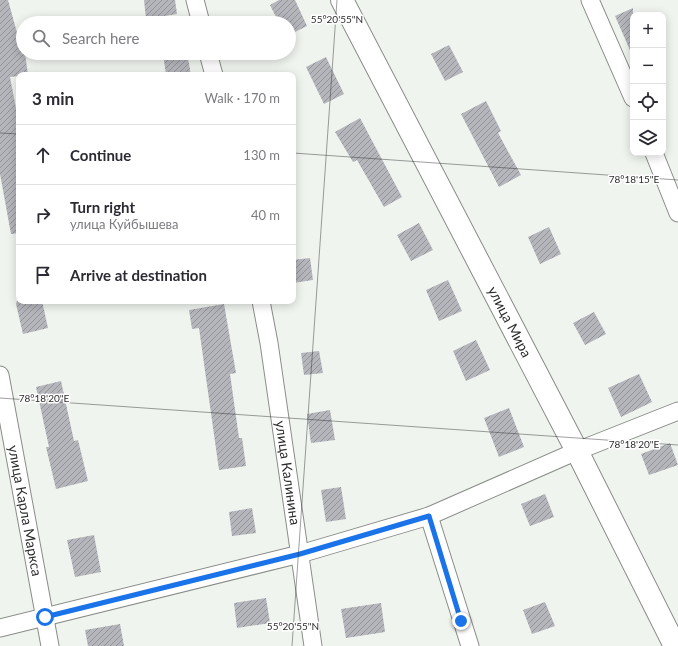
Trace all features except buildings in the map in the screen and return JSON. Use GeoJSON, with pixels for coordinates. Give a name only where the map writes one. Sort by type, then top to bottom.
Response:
{"type":"FeatureCollection","features":[{"type":"Feature","properties":{"kind":"street"},"geometry":{"type":"LineString","coordinates":[[195,0],[198,16]]}},
{"type":"Feature","properties":{"kind":"street","name":"улица Мира"},"geometry":{"type":"LineString","coordinates":[[342,0],[577,451],[675,646]]}},
{"type":"Feature","properties":{"kind":"street"},"geometry":{"type":"LineString","coordinates":[[590,0],[630,91]]}},
{"type":"Feature","properties":{"kind":"street"},"geometry":{"type":"LineString","coordinates":[[210,60],[213,72]]}},
{"type":"Feature","properties":{"kind":"street"},"geometry":{"type":"LineString","coordinates":[[655,156],[678,213]]}},
{"type":"Feature","properties":{"kind":"street","name":"улица Калинина"},"geometry":{"type":"LineString","coordinates":[[262,304],[269,342],[313,646]]}},
{"type":"Feature","properties":{"kind":"street","name":"улица Карла Маркса"},"geometry":{"type":"LineString","coordinates":[[0,375],[50,646]]}},
{"type":"Feature","properties":{"kind":"street"},"geometry":{"type":"LineString","coordinates":[[0,628],[300,554],[429,516],[577,451],[678,410]]}},
{"type":"Feature","properties":{"kind":"street"},"geometry":{"type":"LineString","coordinates":[[429,516],[470,646]]}},
{"type":"Feature","properties":{"kind":"route"},"geometry":{"type":"LineString","coordinates":[[45,617],[300,554],[429,516],[461,621]]}}]}
